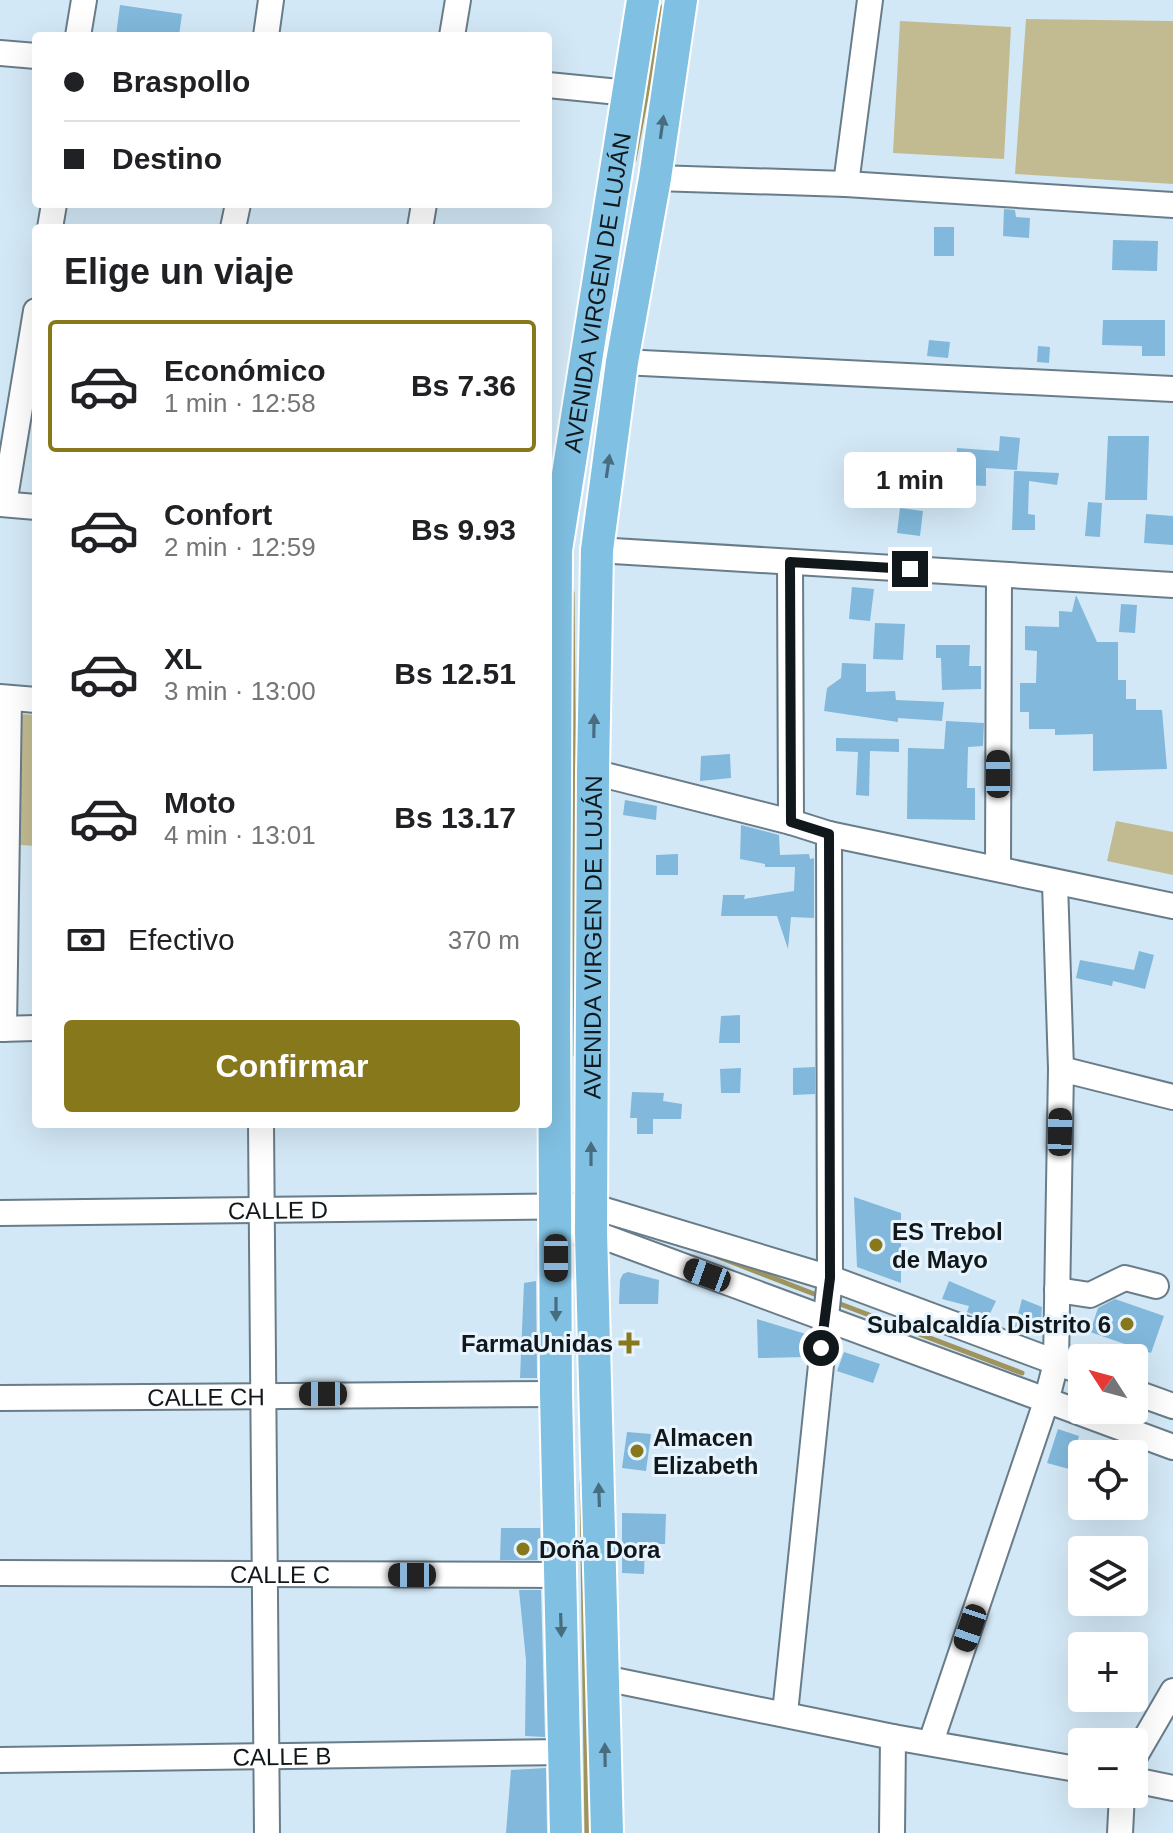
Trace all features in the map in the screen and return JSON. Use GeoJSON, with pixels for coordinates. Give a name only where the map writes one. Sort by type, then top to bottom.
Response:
{"type":"FeatureCollection","features":[{"type":"Feature","properties":{"kind":"main road","name":"AVENIDA VIRGEN DE LUJÁN"},"geometry":{"type":"LineString","coordinates":[[552,549],[643,0]]}},
{"type":"Feature","properties":{"kind":"main road","name":"AVENIDA VIRGEN DE LUJÁN"},"geometry":{"type":"LineString","coordinates":[[607,1833],[591,1219],[597,550],[622,362],[655,178],[681,0]]}},
{"type":"Feature","properties":{"kind":"main road","name":"AVENIDA VIRGEN DE LUJÁN"},"geometry":{"type":"LineString","coordinates":[[552,1064],[566,1833]]}},
{"type":"Feature","properties":{"kind":"street"},"geometry":{"type":"LineString","coordinates":[[79,32],[84,0]]}},
{"type":"Feature","properties":{"kind":"street"},"geometry":{"type":"LineString","coordinates":[[267,32],[271,0]]}},
{"type":"Feature","properties":{"kind":"street"},"geometry":{"type":"LineString","coordinates":[[453,32],[458,0]]}},
{"type":"Feature","properties":{"kind":"street"},"geometry":{"type":"LineString","coordinates":[[846,184],[870,0]]}},
{"type":"Feature","properties":{"kind":"street"},"geometry":{"type":"LineString","coordinates":[[0,53],[32,56]]}},
{"type":"Feature","properties":{"kind":"street"},"geometry":{"type":"LineString","coordinates":[[552,85],[629,93]]}},
{"type":"Feature","properties":{"kind":"street"},"geometry":{"type":"LineString","coordinates":[[655,178],[846,184],[1173,205]]}},
{"type":"Feature","properties":{"kind":"street"},"geometry":{"type":"LineString","coordinates":[[32,334],[2,504],[32,507]]}},
{"type":"Feature","properties":{"kind":"street"},"geometry":{"type":"LineString","coordinates":[[622,362],[1173,389]]}},
{"type":"Feature","properties":{"kind":"street"},"geometry":{"type":"LineString","coordinates":[[597,550],[1173,585]]}},
{"type":"Feature","properties":{"kind":"street"},"geometry":{"type":"LineString","coordinates":[[790,562],[791,822]]}},
{"type":"Feature","properties":{"kind":"street"},"geometry":{"type":"LineString","coordinates":[[998,868],[999,575]]}},
{"type":"Feature","properties":{"kind":"street"},"geometry":{"type":"LineString","coordinates":[[32,700],[4,698],[2,1029],[32,1028]]}},
{"type":"Feature","properties":{"kind":"street"},"geometry":{"type":"LineString","coordinates":[[593,772],[829,834],[1173,906]]}},
{"type":"Feature","properties":{"kind":"street"},"geometry":{"type":"LineString","coordinates":[[785,1713],[827,1298],[829,834]]}},
{"type":"Feature","properties":{"kind":"street"},"geometry":{"type":"LineString","coordinates":[[931,1742],[1046,1402],[1056,1363],[1061,1069],[1055,883]]}},
{"type":"Feature","properties":{"kind":"street"},"geometry":{"type":"LineString","coordinates":[[1061,1069],[1173,1097]]}},
{"type":"Feature","properties":{"kind":"street"},"geometry":{"type":"LineString","coordinates":[[261,1128],[267,1833]]}},
{"type":"Feature","properties":{"kind":"street","name":"CALLE D"},"geometry":{"type":"LineString","coordinates":[[0,1213],[260,1212],[591,1219]]}},
{"type":"Feature","properties":{"kind":"street"},"geometry":{"type":"LineString","coordinates":[[591,1219],[827,1298],[909,1329],[1046,1402],[1173,1447]]}},
{"type":"Feature","properties":{"kind":"street"},"geometry":{"type":"LineString","coordinates":[[591,1219],[827,1298],[909,1329],[1068,1367]]}},
{"type":"Feature","properties":{"kind":"street"},"geometry":{"type":"LineString","coordinates":[[1057,1290],[1090,1295],[1125,1278],[1156,1286]]}},
{"type":"Feature","properties":{"kind":"street","name":"CALLE CH"},"geometry":{"type":"LineString","coordinates":[[0,1398],[556,1394]]}},
{"type":"Feature","properties":{"kind":"street"},"geometry":{"type":"LineString","coordinates":[[1148,1397],[1173,1406]]}},
{"type":"Feature","properties":{"kind":"street","name":"CALLE C"},"geometry":{"type":"LineString","coordinates":[[0,1573],[559,1575]]}},
{"type":"Feature","properties":{"kind":"street"},"geometry":{"type":"LineString","coordinates":[[604,1678],[893,1737],[1068,1767]]}},
{"type":"Feature","properties":{"kind":"street"},"geometry":{"type":"LineString","coordinates":[[1148,1734],[1173,1691]]}},
{"type":"Feature","properties":{"kind":"street"},"geometry":{"type":"LineString","coordinates":[[892,1833],[893,1737]]}},
{"type":"Feature","properties":{"kind":"street","name":"CALLE B"},"geometry":{"type":"LineString","coordinates":[[0,1760],[564,1752]]}},
{"type":"Feature","properties":{"kind":"street"},"geometry":{"type":"LineString","coordinates":[[1148,1783],[1173,1788]]}},
{"type":"Feature","properties":{"kind":"street"},"geometry":{"type":"LineString","coordinates":[[1120,1833],[1121,1808]]}},
{"type":"Feature","properties":{"kind":"shaded area"},"geometry":{"type":"Polygon","coordinates":[[[1026,19],[1173,21],[1173,184],[1015,174],[1026,19]]]}},
{"type":"Feature","properties":{"kind":"shaded area"},"geometry":{"type":"Polygon","coordinates":[[[900,21],[1011,27],[1004,159],[893,153],[900,21]]]}},
{"type":"Feature","properties":{"kind":"shaded area"},"geometry":{"type":"Polygon","coordinates":[[[19,714],[32,715],[32,846],[20,845],[19,714]]]}},
{"type":"Feature","properties":{"kind":"shaded area"},"geometry":{"type":"Polygon","coordinates":[[[1116,821],[1173,832],[1173,875],[1107,861],[1116,821]]]}},
{"type":"Feature","properties":{"kind":"building"},"geometry":{"type":"Polygon","coordinates":[[[120,5],[182,14],[180,32],[117,32],[120,5]]]}},
{"type":"Feature","properties":{"kind":"building"},"geometry":{"type":"Polygon","coordinates":[[[1004,209],[1015,210],[1016,217],[1030,218],[1029,238],[1003,236],[1004,209]]]}},
{"type":"Feature","properties":{"kind":"building"},"geometry":{"type":"Polygon","coordinates":[[[934,227],[954,227],[954,256],[934,256],[934,227]]]}},
{"type":"Feature","properties":{"kind":"building"},"geometry":{"type":"Polygon","coordinates":[[[1113,240],[1158,241],[1157,271],[1112,270],[1113,240]]]}},
{"type":"Feature","properties":{"kind":"building"},"geometry":{"type":"Polygon","coordinates":[[[1103,320],[1165,320],[1165,356],[1142,356],[1142,346],[1102,345],[1103,320]]]}},
{"type":"Feature","properties":{"kind":"building"},"geometry":{"type":"Polygon","coordinates":[[[929,340],[950,342],[948,358],[927,356],[929,340]]]}},
{"type":"Feature","properties":{"kind":"building"},"geometry":{"type":"Polygon","coordinates":[[[1038,346],[1050,347],[1049,363],[1037,362],[1038,346]]]}},
{"type":"Feature","properties":{"kind":"building"},"geometry":{"type":"Polygon","coordinates":[[[1000,436],[1020,438],[1017,470],[986,468],[986,486],[968,485],[967,497],[954,496],[957,448],[999,451],[1000,436]]]}},
{"type":"Feature","properties":{"kind":"building"},"geometry":{"type":"Polygon","coordinates":[[[1108,436],[1149,436],[1147,500],[1105,500],[1108,436]]]}},
{"type":"Feature","properties":{"kind":"building"},"geometry":{"type":"Polygon","coordinates":[[[1014,471],[1059,473],[1057,485],[1029,481],[1028,514],[1035,515],[1035,530],[1012,530],[1014,471]]]}},
{"type":"Feature","properties":{"kind":"building"},"geometry":{"type":"Polygon","coordinates":[[[1088,502],[1102,503],[1100,537],[1085,536],[1088,502]]]}},
{"type":"Feature","properties":{"kind":"building"},"geometry":{"type":"Polygon","coordinates":[[[900,508],[923,511],[920,536],[897,533],[900,508]]]}},
{"type":"Feature","properties":{"kind":"building"},"geometry":{"type":"Polygon","coordinates":[[[1146,514],[1173,516],[1173,545],[1144,543],[1146,514]]]}},
{"type":"Feature","properties":{"kind":"building"},"geometry":{"type":"Polygon","coordinates":[[[852,587],[874,589],[870,621],[849,619],[852,587]]]}},
{"type":"Feature","properties":{"kind":"building"},"geometry":{"type":"Polygon","coordinates":[[[1076,595],[1097,642],[1118,642],[1118,680],[1126,680],[1126,699],[1136,699],[1136,710],[1162,710],[1167,769],[1093,771],[1093,734],[1055,735],[1055,729],[1029,729],[1029,712],[1020,712],[1020,683],[1036,683],[1037,651],[1025,650],[1025,626],[1059,627],[1059,611],[1072,612],[1076,595]]]}},
{"type":"Feature","properties":{"kind":"building"},"geometry":{"type":"Polygon","coordinates":[[[1121,604],[1137,605],[1135,633],[1119,632],[1121,604]]]}},
{"type":"Feature","properties":{"kind":"building"},"geometry":{"type":"Polygon","coordinates":[[[875,623],[905,624],[903,660],[873,659],[875,623]]]}},
{"type":"Feature","properties":{"kind":"building"},"geometry":{"type":"Polygon","coordinates":[[[936,645],[970,645],[969,666],[981,666],[981,689],[942,690],[941,658],[936,658],[936,645]]]}},
{"type":"Feature","properties":{"kind":"building"},"geometry":{"type":"Polygon","coordinates":[[[842,663],[866,664],[866,692],[895,691],[896,700],[944,702],[942,721],[898,718],[898,722],[824,711],[827,688],[841,678],[842,663]]]}},
{"type":"Feature","properties":{"kind":"building"},"geometry":{"type":"Polygon","coordinates":[[[946,721],[984,723],[983,746],[968,747],[967,788],[975,788],[975,820],[907,819],[908,748],[944,749],[946,721]]]}},
{"type":"Feature","properties":{"kind":"building"},"geometry":{"type":"Polygon","coordinates":[[[836,738],[899,739],[899,752],[870,751],[869,796],[856,795],[858,752],[836,751],[836,738]]]}},
{"type":"Feature","properties":{"kind":"building"},"geometry":{"type":"Polygon","coordinates":[[[730,754],[731,778],[700,781],[701,756],[730,754]]]}},
{"type":"Feature","properties":{"kind":"building"},"geometry":{"type":"Polygon","coordinates":[[[625,800],[657,806],[656,820],[623,815],[625,800]]]}},
{"type":"Feature","properties":{"kind":"building"},"geometry":{"type":"Polygon","coordinates":[[[741,825],[779,835],[780,855],[809,854],[810,859],[814,858],[814,918],[791,917],[788,949],[777,916],[721,916],[723,895],[745,895],[744,899],[794,891],[795,867],[765,867],[765,864],[740,859],[741,825]]]}},
{"type":"Feature","properties":{"kind":"building"},"geometry":{"type":"Polygon","coordinates":[[[678,854],[678,875],[656,875],[656,855],[678,854]]]}},
{"type":"Feature","properties":{"kind":"building"},"geometry":{"type":"Polygon","coordinates":[[[1139,951],[1154,955],[1145,989],[1113,981],[1112,986],[1076,978],[1080,960],[1134,970],[1139,951]]]}},
{"type":"Feature","properties":{"kind":"building"},"geometry":{"type":"Polygon","coordinates":[[[740,1015],[740,1043],[719,1043],[721,1016],[740,1015]]]}},
{"type":"Feature","properties":{"kind":"building"},"geometry":{"type":"Polygon","coordinates":[[[815,1067],[815,1094],[793,1095],[793,1068],[815,1067]]]}},
{"type":"Feature","properties":{"kind":"building"},"geometry":{"type":"Polygon","coordinates":[[[741,1068],[740,1093],[721,1093],[720,1069],[741,1068]]]}},
{"type":"Feature","properties":{"kind":"building"},"geometry":{"type":"Polygon","coordinates":[[[632,1092],[664,1093],[663,1101],[682,1104],[681,1119],[653,1119],[653,1134],[637,1134],[637,1118],[630,1118],[632,1092]]]}},
{"type":"Feature","properties":{"kind":"building"},"geometry":{"type":"Polygon","coordinates":[[[854,1197],[901,1213],[901,1283],[857,1267],[854,1197]]]}},
{"type":"Feature","properties":{"kind":"building"},"geometry":{"type":"Polygon","coordinates":[[[628,1272],[659,1280],[658,1304],[619,1304],[620,1280],[628,1272]]]}},
{"type":"Feature","properties":{"kind":"building"},"geometry":{"type":"Polygon","coordinates":[[[536,1281],[537,1378],[520,1378],[524,1283],[536,1281]]]}},
{"type":"Feature","properties":{"kind":"building"},"geometry":{"type":"Polygon","coordinates":[[[949,1281],[996,1301],[987,1320],[967,1312],[969,1306],[942,1299],[949,1281]]]}},
{"type":"Feature","properties":{"kind":"building"},"geometry":{"type":"Polygon","coordinates":[[[1022,1299],[1042,1307],[1040,1334],[1014,1330],[1022,1299]]]}},
{"type":"Feature","properties":{"kind":"building","name":"Subalcaldía Distrito 6"},"geometry":{"type":"Polygon","coordinates":[[[1115,1299],[1164,1316],[1151,1353],[1148,1352],[1148,1344],[1125,1344],[1090,1332],[1098,1308],[1115,1299]]]}},
{"type":"Feature","properties":{"kind":"building"},"geometry":{"type":"Polygon","coordinates":[[[757,1319],[809,1335],[807,1357],[758,1358],[757,1319]]]}},
{"type":"Feature","properties":{"kind":"building"},"geometry":{"type":"Polygon","coordinates":[[[844,1352],[880,1364],[873,1383],[837,1371],[844,1352]]]}},
{"type":"Feature","properties":{"kind":"building"},"geometry":{"type":"Polygon","coordinates":[[[1058,1429],[1079,1436],[1078,1440],[1068,1440],[1068,1469],[1047,1463],[1058,1429]]]}},
{"type":"Feature","properties":{"kind":"building","name":"Almacen Elizabeth"},"geometry":{"type":"Polygon","coordinates":[[[627,1432],[651,1434],[646,1471],[622,1468],[627,1432]]]}},
{"type":"Feature","properties":{"kind":"building"},"geometry":{"type":"Polygon","coordinates":[[[622,1513],[666,1514],[665,1544],[645,1544],[644,1574],[622,1573],[622,1513]]]}},
{"type":"Feature","properties":{"kind":"building","name":"Doña Dora"},"geometry":{"type":"Polygon","coordinates":[[[501,1528],[540,1528],[541,1556],[537,1560],[500,1560],[501,1528]]]}},
{"type":"Feature","properties":{"kind":"building"},"geometry":{"type":"Polygon","coordinates":[[[519,1590],[541,1590],[545,1737],[525,1736],[526,1660],[519,1590]]]}},
{"type":"Feature","properties":{"kind":"building"},"geometry":{"type":"Polygon","coordinates":[[[546,1768],[547,1833],[506,1833],[511,1770],[546,1768]]]}},
{"type":"Feature","properties":{"kind":"waterway"},"geometry":{"type":"LineString","coordinates":[[634,160],[663,7]]}},
{"type":"Feature","properties":{"kind":"waterway"},"geometry":{"type":"LineString","coordinates":[[572,593],[576,1055]]}},
{"type":"Feature","properties":{"kind":"waterway"},"geometry":{"type":"LineString","coordinates":[[716,1256],[822,1297]]}},
{"type":"Feature","properties":{"kind":"waterway"},"geometry":{"type":"LineString","coordinates":[[835,1302],[1022,1373]]}},
{"type":"Feature","properties":{"kind":"waterway"},"geometry":{"type":"LineString","coordinates":[[582,1482],[587,1833]]}},
{"type":"Feature","properties":{"kind":"place","name":"ES Trebol de Mayo"},"geometry":{"type":"Point","coordinates":[876,1245]}},
{"type":"Feature","properties":{"kind":"place","name":"Subalcaldía Distrito 6"},"geometry":{"type":"Point","coordinates":[1127,1324]}},
{"type":"Feature","properties":{"kind":"place","name":"FarmaUnidas"},"geometry":{"type":"Point","coordinates":[629,1343]}},
{"type":"Feature","properties":{"kind":"place","name":"Almacen Elizabeth"},"geometry":{"type":"Point","coordinates":[637,1451]}},
{"type":"Feature","properties":{"kind":"place","name":"Doña Dora"},"geometry":{"type":"Point","coordinates":[523,1549]}},
{"type":"Feature","properties":{"kind":"route"},"geometry":{"type":"LineString","coordinates":[[821,1348],[830,1278],[829,834],[791,822],[790,562],[910,569]]}}]}
